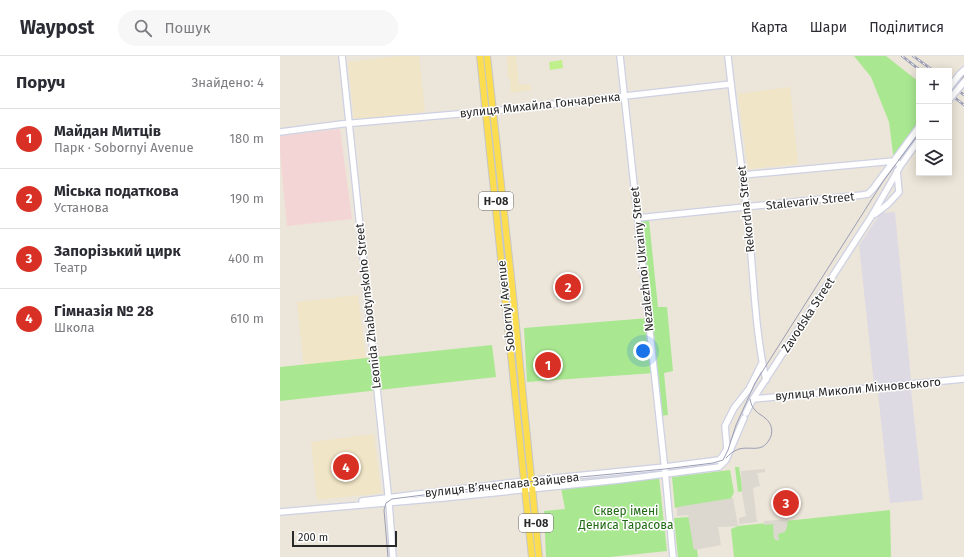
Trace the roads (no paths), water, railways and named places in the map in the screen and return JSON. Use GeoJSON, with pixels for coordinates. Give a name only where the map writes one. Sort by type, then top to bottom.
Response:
{"type":"FeatureCollection","features":[{"type":"Feature","properties":{"kind":"main road","name":"Sobornyi Avenue"},"geometry":{"type":"LineString","coordinates":[[480,56],[490,111]]}},
{"type":"Feature","properties":{"kind":"main road","name":"Sobornyi Avenue"},"geometry":{"type":"LineString","coordinates":[[487,56],[490,111],[528,481],[539,557]]}},
{"type":"Feature","properties":{"kind":"main road","name":"Sobornyi Avenue"},"geometry":{"type":"LineString","coordinates":[[529,489],[532,557]]}},
{"type":"Feature","properties":{"kind":"street","name":"Leonida Zhabotynskoho Street"},"geometry":{"type":"LineString","coordinates":[[342,56],[393,557]]}},
{"type":"Feature","properties":{"kind":"street","name":"Nezalezhnoi Ukrainy Street"},"geometry":{"type":"LineString","coordinates":[[620,56],[665,467],[673,557]]}},
{"type":"Feature","properties":{"kind":"street","name":"Rekordna Street"},"geometry":{"type":"LineString","coordinates":[[728,56],[743,175],[756,312],[762,363],[766,380]]}},
{"type":"Feature","properties":{"kind":"street"},"geometry":{"type":"LineString","coordinates":[[952,84],[964,70]]}},
{"type":"Feature","properties":{"kind":"street"},"geometry":{"type":"LineString","coordinates":[[952,96],[964,82]]}},
{"type":"Feature","properties":{"kind":"street","name":"вулиця Михайла Гончаренка"},"geometry":{"type":"LineString","coordinates":[[280,132],[624,97],[731,84]]}},
{"type":"Feature","properties":{"kind":"street"},"geometry":{"type":"LineString","coordinates":[[894,161],[916,131]]}},
{"type":"Feature","properties":{"kind":"street","name":"Zavodska Street"},"geometry":{"type":"LineString","coordinates":[[719,467],[753,399],[871,217],[897,171],[916,144]]}},
{"type":"Feature","properties":{"kind":"street"},"geometry":{"type":"LineString","coordinates":[[743,175],[894,161],[901,165]]}},
{"type":"Feature","properties":{"kind":"street","name":"Stalevariv Street"},"geometry":{"type":"LineString","coordinates":[[638,218],[862,196],[868,194],[873,189],[894,161]]}},
{"type":"Feature","properties":{"kind":"street","name":"Zavodska Street"},"geometry":{"type":"LineString","coordinates":[[871,217],[888,204],[899,192],[897,171]]}},
{"type":"Feature","properties":{"kind":"street"},"geometry":{"type":"LineString","coordinates":[[724,459],[727,449],[725,426],[734,408],[749,389],[762,363]]}},
{"type":"Feature","properties":{"kind":"street","name":"вулиця Миколи Міхновського"},"geometry":{"type":"LineString","coordinates":[[753,399],[964,379]]}},
{"type":"Feature","properties":{"kind":"street","name":"вулиця Вʼячеслава Зайцева"},"geometry":{"type":"LineString","coordinates":[[388,500],[528,481],[665,467],[724,459]]}},
{"type":"Feature","properties":{"kind":"street","name":"вулиця Вʼячеслава Зайцева"},"geometry":{"type":"LineString","coordinates":[[280,511],[388,500],[529,489],[665,475],[719,467]]}},
{"type":"Feature","properties":{"kind":"tram line"},"geometry":{"type":"LineString","coordinates":[[952,91],[964,76]]}},
{"type":"Feature","properties":{"kind":"tram line"},"geometry":{"type":"LineString","coordinates":[[388,557],[384,510],[386,503],[392,499],[517,483],[665,469],[713,463],[723,460],[728,450],[736,425],[755,383],[884,180],[916,137]]}},
{"type":"Feature","properties":{"kind":"tram line"},"geometry":{"type":"LineString","coordinates":[[726,458],[739,449],[759,448],[766,444],[771,437],[771,425],[764,417],[757,413],[750,399]]}},
{"type":"Feature","properties":{"kind":"railway"},"geometry":{"type":"LineString","coordinates":[[902,56],[917,68]]}},
{"type":"Feature","properties":{"kind":"railway"},"geometry":{"type":"LineString","coordinates":[[913,56],[930,68]]}},
{"type":"Feature","properties":{"kind":"railway"},"geometry":{"type":"LineString","coordinates":[[952,85],[964,95]]}},
{"type":"Feature","properties":{"kind":"railway"},"geometry":{"type":"LineString","coordinates":[[952,95],[964,105]]}},
{"type":"Feature","properties":{"kind":"place","name":"Міська податкова"},"geometry":{"type":"Point","coordinates":[568,287]}},
{"type":"Feature","properties":{"kind":"place","name":"Майдан Митців"},"geometry":{"type":"Point","coordinates":[548,365]}},
{"type":"Feature","properties":{"kind":"place","name":"Гімназія № 28"},"geometry":{"type":"Point","coordinates":[346,467]}},
{"type":"Feature","properties":{"kind":"place","name":"Запорізький цирк"},"geometry":{"type":"Point","coordinates":[786,503]}},
{"type":"Feature","properties":{"kind":"park label","name":"Сквер імені Дениса Тарасова"},"geometry":{"type":"Point","coordinates":[626,518]}}]}
